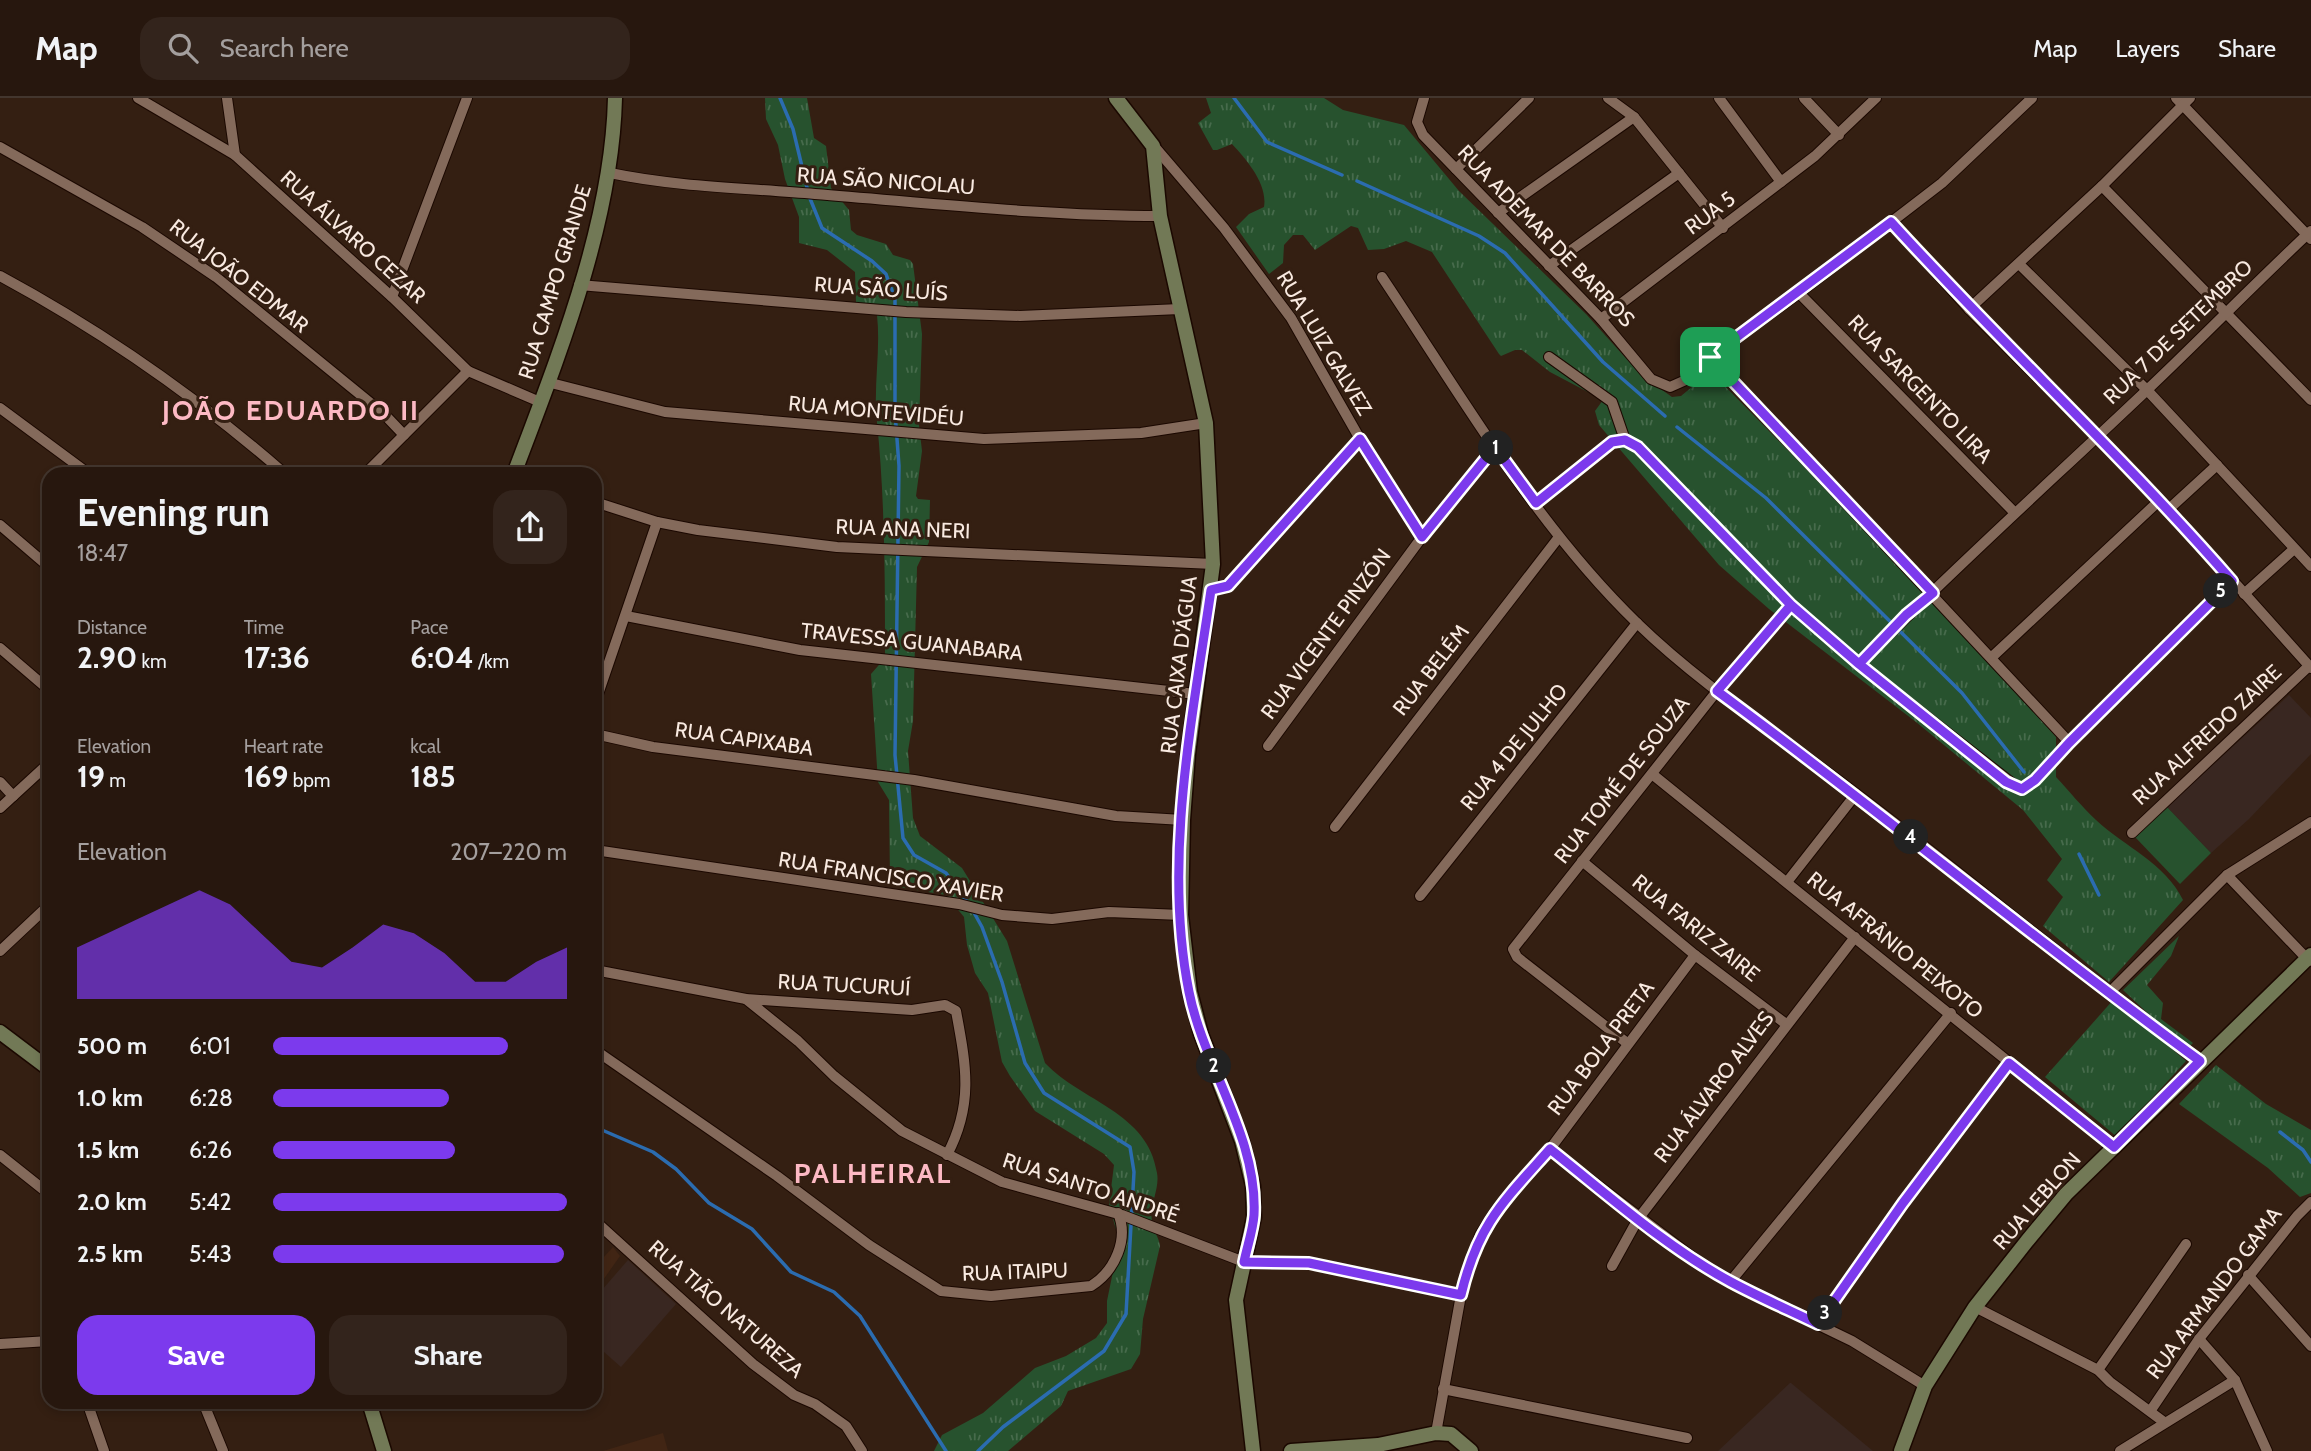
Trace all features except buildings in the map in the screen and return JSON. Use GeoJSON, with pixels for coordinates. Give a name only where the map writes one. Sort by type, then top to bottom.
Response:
{"type":"FeatureCollection","features":[{"type":"Feature","properties":{"kind":"street","name":"RUA ÁLVARO CEZAR"},"geometry":{"type":"LineString","coordinates":[[138,98],[235,155],[392,297],[468,371],[540,402]]}},
{"type":"Feature","properties":{"kind":"street"},"geometry":{"type":"LineString","coordinates":[[227,98],[235,155]]}},
{"type":"Feature","properties":{"kind":"street"},"geometry":{"type":"LineString","coordinates":[[392,297],[467,98]]}},
{"type":"Feature","properties":{"kind":"street","name":"RUA CAMPO GRANDE"},"geometry":{"type":"LineString","coordinates":[[519,467],[579,285],[610,173],[615,98]]}},
{"type":"Feature","properties":{"kind":"street"},"geometry":{"type":"LineString","coordinates":[[1116,98],[1153,146]]}},
{"type":"Feature","properties":{"kind":"street","name":"RUA ADEMAR DE BARROS"},"geometry":{"type":"LineString","coordinates":[[1424,98],[1417,122],[1423,135],[1601,319],[1651,379],[1670,387],[1688,379],[1710,357]]}},
{"type":"Feature","properties":{"kind":"street"},"geometry":{"type":"LineString","coordinates":[[1456,169],[1529,98]]}},
{"type":"Feature","properties":{"kind":"street"},"geometry":{"type":"LineString","coordinates":[[1608,98],[1634,117],[1723,228]]}},
{"type":"Feature","properties":{"kind":"street"},"geometry":{"type":"LineString","coordinates":[[1719,98],[1781,182]]}},
{"type":"Feature","properties":{"kind":"street"},"geometry":{"type":"LineString","coordinates":[[1804,98],[1839,135]]}},
{"type":"Feature","properties":{"kind":"street","name":"RUA 5"},"geometry":{"type":"LineString","coordinates":[[1601,319],[1781,182],[1839,135],[1876,98]]}},
{"type":"Feature","properties":{"kind":"street"},"geometry":{"type":"LineString","coordinates":[[2032,98],[1942,183],[1799,293],[1710,357],[1933,593],[2069,743]]}},
{"type":"Feature","properties":{"kind":"street"},"geometry":{"type":"LineString","coordinates":[[1969,309],[2102,186],[2183,100],[2310,235]]}},
{"type":"Feature","properties":{"kind":"street"},"geometry":{"type":"LineString","coordinates":[[1498,213],[1634,117]]}},
{"type":"Feature","properties":{"kind":"street","name":"RUA CAIXA D'ÁGUA"},"geometry":{"type":"LineString","coordinates":[[1153,146],[1160,216],[1206,424],[1213,564],[1183,820],[1181,915],[1189,992],[1201,1034],[1242,1141],[1253,1186],[1254,1217],[1236,1300],[1253,1451]]}},
{"type":"Feature","properties":{"kind":"street","name":"RUA LUIZ GALVEZ"},"geometry":{"type":"LineString","coordinates":[[1153,146],[1224,228],[1291,317],[1360,439],[1422,537]]}},
{"type":"Feature","properties":{"kind":"street","name":"RUA JOÃO EDMAR"},"geometry":{"type":"LineString","coordinates":[[0,147],[142,227],[216,277],[384,414],[404,435]]}},
{"type":"Feature","properties":{"kind":"street","name":"RUA SÃO NICOLAU"},"geometry":{"type":"LineString","coordinates":[[610,173],[641,179],[1051,214],[1160,216]]}},
{"type":"Feature","properties":{"kind":"street"},"geometry":{"type":"LineString","coordinates":[[1549,266],[1679,173]]}},
{"type":"Feature","properties":{"kind":"street"},"geometry":{"type":"LineString","coordinates":[[2102,186],[2311,400]]}},
{"type":"Feature","properties":{"kind":"street"},"geometry":{"type":"LineString","coordinates":[[1891,222],[1969,309],[2169,509],[2310,667]]}},
{"type":"Feature","properties":{"kind":"street","name":"RUA 7 DE SETEMBRO"},"geometry":{"type":"LineString","coordinates":[[1859,664],[2014,512],[2310,235]]}},
{"type":"Feature","properties":{"kind":"street"},"geometry":{"type":"LineString","coordinates":[[2019,264],[2147,390],[2311,566]]}},
{"type":"Feature","properties":{"kind":"street"},"geometry":{"type":"LineString","coordinates":[[0,276],[84,322],[224,421],[277,467]]}},
{"type":"Feature","properties":{"kind":"street"},"geometry":{"type":"LineString","coordinates":[[1382,276],[1495,447],[1559,537],[1637,623],[1717,691],[1856,794],[2200,1061]]}},
{"type":"Feature","properties":{"kind":"street","name":"RUA SÃO LUÍS"},"geometry":{"type":"LineString","coordinates":[[579,285],[906,312],[1020,316],[1180,309]]}},
{"type":"Feature","properties":{"kind":"street","name":"RUA SARGENTO LIRA"},"geometry":{"type":"LineString","coordinates":[[1799,293],[2014,512]]}},
{"type":"Feature","properties":{"kind":"street"},"geometry":{"type":"LineString","coordinates":[[1549,357],[1612,402],[1625,440]]}},
{"type":"Feature","properties":{"kind":"street"},"geometry":{"type":"LineString","coordinates":[[372,467],[468,371]]}},
{"type":"Feature","properties":{"kind":"street","name":"RUA MONTEVIDÉU"},"geometry":{"type":"LineString","coordinates":[[547,382],[665,412],[907,434],[1042,439],[1141,433],[1206,424]]}},
{"type":"Feature","properties":{"kind":"street"},"geometry":{"type":"LineString","coordinates":[[0,408],[80,467]]}},
{"type":"Feature","properties":{"kind":"street"},"geometry":{"type":"LineString","coordinates":[[1211,590],[1228,586],[1360,439]]}},
{"type":"Feature","properties":{"kind":"street"},"geometry":{"type":"LineString","coordinates":[[1536,503],[1612,442],[1625,440],[1638,447],[1791,605],[1859,664],[2006,782],[2018,788],[2027,786],[2232,581]]}},
{"type":"Feature","properties":{"kind":"street","name":"RUA VICENTE PINZÓN"},"geometry":{"type":"LineString","coordinates":[[1268,746],[1422,537],[1495,447]]}},
{"type":"Feature","properties":{"kind":"street"},"geometry":{"type":"LineString","coordinates":[[2169,509],[2217,465]]}},
{"type":"Feature","properties":{"kind":"street"},"geometry":{"type":"LineString","coordinates":[[1992,657],[2160,500]]}},
{"type":"Feature","properties":{"kind":"street","name":"RUA ANA NERI"},"geometry":{"type":"LineString","coordinates":[[602,504],[657,522],[837,547],[886,547],[1213,564]]}},
{"type":"Feature","properties":{"kind":"street"},"geometry":{"type":"LineString","coordinates":[[602,683],[657,522]]}},
{"type":"Feature","properties":{"kind":"street"},"geometry":{"type":"LineString","coordinates":[[0,525],[42,561]]}},
{"type":"Feature","properties":{"kind":"street","name":"RUA BELÉM"},"geometry":{"type":"LineString","coordinates":[[1335,827],[1559,537]]}},
{"type":"Feature","properties":{"kind":"street"},"geometry":{"type":"LineString","coordinates":[[2244,594],[2294,549]]}},
{"type":"Feature","properties":{"kind":"street","name":"RUA TOMÉ DE SOUZA"},"geometry":{"type":"LineString","coordinates":[[1627,1043],[1517,957],[1513,949],[1717,691],[1791,605]]}},
{"type":"Feature","properties":{"kind":"street","name":"TRAVESSA GUANABARA"},"geometry":{"type":"LineString","coordinates":[[626,616],[800,650],[1196,694]]}},
{"type":"Feature","properties":{"kind":"street","name":"RUA 4 DE JULHO"},"geometry":{"type":"LineString","coordinates":[[1420,896],[1637,623]]}},
{"type":"Feature","properties":{"kind":"street"},"geometry":{"type":"LineString","coordinates":[[0,648],[42,684]]}},
{"type":"Feature","properties":{"kind":"street","name":"RUA ALFREDO ZAIRE"},"geometry":{"type":"LineString","coordinates":[[2132,833],[2310,667]]}},
{"type":"Feature","properties":{"kind":"street","name":"RUA CAPIXABA"},"geometry":{"type":"LineString","coordinates":[[602,736],[653,747],[909,779],[1116,816],[1183,820]]}},
{"type":"Feature","properties":{"kind":"street"},"geometry":{"type":"LineString","coordinates":[[0,808],[42,770]]}},
{"type":"Feature","properties":{"kind":"street","name":"RUA AFRÂNIO PEIXOTO"},"geometry":{"type":"LineString","coordinates":[[1652,775],[1951,1013],[2114,1147]]}},
{"type":"Feature","properties":{"kind":"street"},"geometry":{"type":"LineString","coordinates":[[0,782],[13,796]]}},
{"type":"Feature","properties":{"kind":"street"},"geometry":{"type":"LineString","coordinates":[[1787,882],[1856,794]]}},
{"type":"Feature","properties":{"kind":"street"},"geometry":{"type":"LineString","coordinates":[[2109,993],[2227,875],[2311,822]]}},
{"type":"Feature","properties":{"kind":"street","name":"RUA FRANCISCO XAVIER"},"geometry":{"type":"LineString","coordinates":[[602,851],[961,905],[995,914],[1052,919],[1109,912],[1181,915]]}},
{"type":"Feature","properties":{"kind":"street","name":"RUA FARIZ ZAIRE"},"geometry":{"type":"LineString","coordinates":[[1582,861],[1695,955],[1786,1024]]}},
{"type":"Feature","properties":{"kind":"street"},"geometry":{"type":"LineString","coordinates":[[2227,875],[2309,958]]}},
{"type":"Feature","properties":{"kind":"street"},"geometry":{"type":"LineString","coordinates":[[0,951],[42,913]]}},
{"type":"Feature","properties":{"kind":"street"},"geometry":{"type":"LineString","coordinates":[[35,921],[42,920]]}},
{"type":"Feature","properties":{"kind":"street","name":"RUA ÁLVARO ALVES"},"geometry":{"type":"LineString","coordinates":[[1612,1266],[1638,1219],[1786,1024],[1856,937]]}},
{"type":"Feature","properties":{"kind":"street","name":"RUA BOLA PRETA"},"geometry":{"type":"LineString","coordinates":[[1436,1433],[1461,1295],[1480,1236],[1497,1209],[1550,1149],[1695,955]]}},
{"type":"Feature","properties":{"kind":"street","name":"RUA LEBLON"},"geometry":{"type":"LineString","coordinates":[[1901,1451],[1925,1386],[1975,1307],[2066,1194],[2309,958]]}},
{"type":"Feature","properties":{"kind":"street"},"geometry":{"type":"LineString","coordinates":[[602,971],[746,999]]}},
{"type":"Feature","properties":{"kind":"street","name":"RUA SANTO ANDRÉ"},"geometry":{"type":"LineString","coordinates":[[746,999],[902,1131],[947,1155],[1026,1190],[1120,1214],[1244,1262],[1309,1263],[1461,1295]]}},
{"type":"Feature","properties":{"kind":"street","name":"RUA TUCURUÍ"},"geometry":{"type":"LineString","coordinates":[[746,999],[912,1010],[953,1007],[967,1072],[967,1097],[961,1128],[947,1155]]}},
{"type":"Feature","properties":{"kind":"street"},"geometry":{"type":"LineString","coordinates":[[1730,1282],[1951,1013]]}},
{"type":"Feature","properties":{"kind":"street"},"geometry":{"type":"LineString","coordinates":[[0,1032],[42,1062]]}},
{"type":"Feature","properties":{"kind":"street","name":"RUA ITAIPU"},"geometry":{"type":"LineString","coordinates":[[602,1055],[777,1176],[869,1245],[941,1291],[991,1296],[1091,1286],[1112,1264],[1121,1243],[1120,1214]]}},
{"type":"Feature","properties":{"kind":"street"},"geometry":{"type":"LineString","coordinates":[[1818,1324],[1903,1203],[2009,1063]]}},
{"type":"Feature","properties":{"kind":"street"},"geometry":{"type":"LineString","coordinates":[[1550,1149],[1638,1219],[1730,1282],[1818,1324],[1925,1386]]}},
{"type":"Feature","properties":{"kind":"street"},"geometry":{"type":"LineString","coordinates":[[0,1155],[42,1188]]}},
{"type":"Feature","properties":{"kind":"street","name":"RUA ARMANDO GAMA"},"geometry":{"type":"LineString","coordinates":[[2151,1410],[2199,1339],[2311,1202]]}},
{"type":"Feature","properties":{"kind":"street","name":"RUA TIÃO NATUREZA"},"geometry":{"type":"LineString","coordinates":[[602,1226],[753,1364],[793,1395],[815,1404],[846,1426],[862,1451]]}},
{"type":"Feature","properties":{"kind":"street"},"geometry":{"type":"LineString","coordinates":[[2098,1370],[2186,1244]]}},
{"type":"Feature","properties":{"kind":"street"},"geometry":{"type":"LineString","coordinates":[[2249,1275],[2310,1341]]}},
{"type":"Feature","properties":{"kind":"street"},"geometry":{"type":"LineString","coordinates":[[1975,1307],[2098,1370],[2164,1422]]}},
{"type":"Feature","properties":{"kind":"street"},"geometry":{"type":"LineString","coordinates":[[2199,1339],[2235,1380],[2267,1451]]}},
{"type":"Feature","properties":{"kind":"street"},"geometry":{"type":"LineString","coordinates":[[0,1344],[42,1341]]}},
{"type":"Feature","properties":{"kind":"street"},"geometry":{"type":"LineString","coordinates":[[2120,1451],[2235,1380]]}},
{"type":"Feature","properties":{"kind":"street"},"geometry":{"type":"LineString","coordinates":[[1443,1389],[1687,1438]]}},
{"type":"Feature","properties":{"kind":"street"},"geometry":{"type":"LineString","coordinates":[[89,1409],[104,1451]]}},
{"type":"Feature","properties":{"kind":"street"},"geometry":{"type":"LineString","coordinates":[[206,1409],[223,1451]]}},
{"type":"Feature","properties":{"kind":"street"},"geometry":{"type":"LineString","coordinates":[[371,1409],[384,1451]]}},
{"type":"Feature","properties":{"kind":"street"},"geometry":{"type":"LineString","coordinates":[[1291,1451],[1412,1444],[1436,1433],[1451,1434],[1456,1445],[1471,1451]]}},
{"type":"Feature","properties":{"kind":"street"},"geometry":{"type":"LineString","coordinates":[[1372,1448],[1396,1451]]}},
{"type":"Feature","properties":{"kind":"shaded area"},"geometry":{"type":"Polygon","coordinates":[[[2289,695],[2311,718],[2311,754],[2249,819],[2211,853],[2167,807],[2289,695]]]}},
{"type":"Feature","properties":{"kind":"shaded area"},"geometry":{"type":"Polygon","coordinates":[[[613,1247],[620,1256],[602,1282],[602,1257],[613,1247]]]}},
{"type":"Feature","properties":{"kind":"shaded area"},"geometry":{"type":"Polygon","coordinates":[[[628,1260],[676,1304],[621,1367],[602,1350],[602,1290],[628,1260]]]}},
{"type":"Feature","properties":{"kind":"shaded area"},"geometry":{"type":"Polygon","coordinates":[[[1791,1383],[1873,1451],[1718,1451],[1791,1383]]]}},
{"type":"Feature","properties":{"kind":"shaded area"},"geometry":{"type":"Polygon","coordinates":[[[663,1433],[668,1451],[603,1451],[663,1433]]]}},
{"type":"Feature","properties":{"kind":"green space"},"geometry":{"type":"Polygon","coordinates":[[[765,98],[807,98],[814,138],[826,146],[831,188],[849,210],[851,230],[857,235],[886,244],[893,255],[910,260],[913,264],[922,334],[919,425],[922,451],[916,496],[918,499],[930,500],[929,542],[917,567],[913,721],[908,751],[913,818],[920,836],[962,868],[1007,941],[1045,1063],[1127,1122],[1141,1136],[1151,1152],[1157,1173],[1151,1215],[1160,1246],[1143,1319],[1140,1354],[1131,1369],[1068,1391],[1061,1406],[1008,1451],[934,1451],[942,1435],[983,1413],[1035,1368],[1066,1356],[1096,1338],[1107,1323],[1107,1301],[1117,1252],[1117,1233],[1109,1205],[1114,1165],[1104,1154],[1035,1111],[1010,1076],[1002,1062],[988,993],[975,973],[967,945],[964,917],[946,895],[892,886],[890,881],[889,800],[878,782],[871,674],[885,658],[883,511],[876,409],[877,315],[870,306],[856,302],[855,272],[827,250],[799,243],[799,217],[785,179],[778,145],[766,119],[765,98]]]}},
{"type":"Feature","properties":{"kind":"green space"},"geometry":{"type":"Polygon","coordinates":[[[1206,98],[1324,98],[1343,110],[1404,125],[1459,191],[1586,314],[1641,375],[1672,397],[1681,396],[1704,377],[1719,380],[1904,569],[2056,737],[2056,777],[2107,830],[2144,856],[2166,876],[2183,900],[2109,982],[2043,926],[2063,897],[2047,880],[2062,859],[2023,810],[1916,722],[1769,609],[1719,565],[1599,425],[1595,411],[1603,400],[1550,372],[1522,350],[1501,356],[1432,252],[1406,241],[1384,249],[1368,250],[1358,228],[1351,226],[1315,250],[1303,235],[1293,235],[1284,245],[1283,263],[1269,274],[1236,227],[1249,214],[1264,207],[1263,190],[1255,172],[1232,144],[1213,150],[1198,123],[1211,113],[1206,98]]]}},
{"type":"Feature","properties":{"kind":"green space"},"geometry":{"type":"Polygon","coordinates":[[[2167,807],[2211,853],[2180,884],[2135,837],[2167,807]]]}},
{"type":"Feature","properties":{"kind":"green space"},"geometry":{"type":"Polygon","coordinates":[[[2179,936],[2171,956],[2147,985],[2163,1003],[2161,1019],[2193,1043],[2190,1046],[2157,1022],[2123,990],[2179,936]]]}},
{"type":"Feature","properties":{"kind":"green space"},"geometry":{"type":"Polygon","coordinates":[[[2114,999],[2186,1061],[2117,1137],[2045,1077],[2114,999]]]}},
{"type":"Feature","properties":{"kind":"green space"},"geometry":{"type":"Polygon","coordinates":[[[2216,1065],[2266,1104],[2311,1130],[2311,1193],[2300,1197],[2268,1168],[2179,1104],[2216,1065]]]}},
{"type":"Feature","properties":{"kind":"waterway"},"geometry":{"type":"LineString","coordinates":[[780,98],[793,129],[809,196],[822,228],[872,261],[886,274],[895,299],[895,412],[899,466],[895,755],[903,838],[914,855],[946,873],[968,903]]}},
{"type":"Feature","properties":{"kind":"waterway"},"geometry":{"type":"LineString","coordinates":[[1234,98],[1267,142],[1342,175]]}},
{"type":"Feature","properties":{"kind":"waterway"},"geometry":{"type":"LineString","coordinates":[[1357,181],[1479,236],[1505,253],[1603,362],[1665,416]]}},
{"type":"Feature","properties":{"kind":"waterway"},"geometry":{"type":"LineString","coordinates":[[1677,427],[1766,498],[1962,693],[2024,772]]}},
{"type":"Feature","properties":{"kind":"waterway"},"geometry":{"type":"LineString","coordinates":[[2079,854],[2099,895]]}},
{"type":"Feature","properties":{"kind":"waterway"},"geometry":{"type":"LineString","coordinates":[[972,909],[982,927],[1002,982],[1025,1063],[1044,1093],[1130,1147],[1134,1172],[1126,1314],[1104,1351],[1003,1427],[978,1451]]}},
{"type":"Feature","properties":{"kind":"waterway"},"geometry":{"type":"LineString","coordinates":[[602,1130],[653,1152],[676,1169],[709,1203],[752,1229],[791,1272],[834,1292],[860,1316],[946,1451]]}},
{"type":"Feature","properties":{"kind":"waterway"},"geometry":{"type":"LineString","coordinates":[[2280,1132],[2303,1150],[2311,1162]]}},
{"type":"Feature","properties":{"kind":"district","name":"JOÃO EDUARDO II"},"geometry":{"type":"Point","coordinates":[291,410]}},
{"type":"Feature","properties":{"kind":"district","name":"PALHEIRAL"},"geometry":{"type":"Point","coordinates":[873,1173]}},
{"type":"Feature","properties":{"kind":"route"},"geometry":{"type":"LineString","coordinates":[[1710,357],[1891,222],[1969,309],[2169,509],[2232,581],[2035,780],[2022,789],[2006,782],[1859,664],[1791,605],[1717,691],[1856,794],[2123,1004],[2200,1061],[2114,1147],[2009,1063],[1903,1203],[1818,1324],[1730,1282],[1638,1219],[1550,1149],[1497,1209],[1480,1236],[1469,1263],[1461,1295],[1309,1263],[1244,1262],[1254,1217],[1253,1186],[1242,1141],[1201,1034],[1189,992],[1181,915],[1183,820],[1188,754],[1211,590],[1228,586],[1253,555],[1360,439],[1422,537],[1495,447],[1536,503],[1612,442],[1625,440],[1638,447],[1791,605],[1859,664],[1906,615],[1933,593],[1710,357]]}}]}
